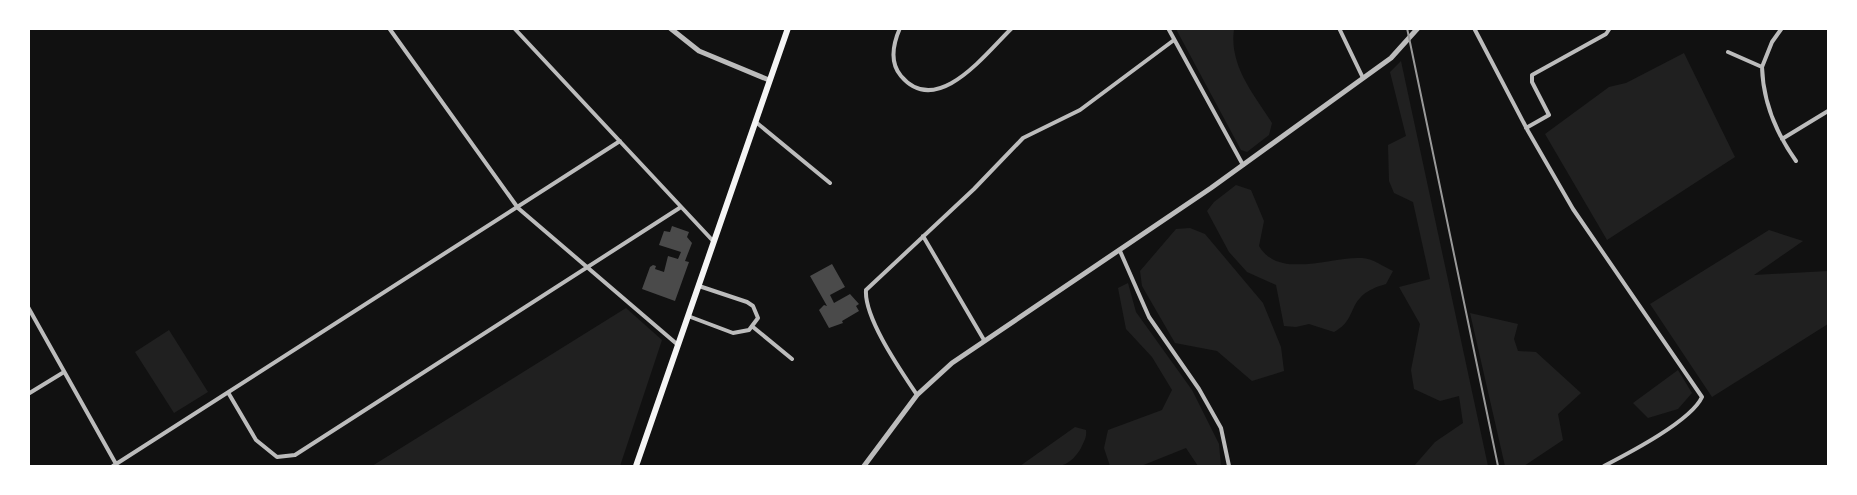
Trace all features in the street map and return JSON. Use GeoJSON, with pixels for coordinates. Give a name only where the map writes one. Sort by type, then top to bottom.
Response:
{"type":"FeatureCollection","features":[{"type":"Feature","properties":{"kind":"main road"},"geometry":{"type":"LineString","coordinates":[[636,466],[757,123],[788,28]]}},
{"type":"Feature","properties":{"kind":"street"},"geometry":{"type":"LineString","coordinates":[[389,28],[518,208],[678,345]]}},
{"type":"Feature","properties":{"kind":"street"},"geometry":{"type":"LineString","coordinates":[[514,28],[714,242]]}},
{"type":"Feature","properties":{"kind":"street"},"geometry":{"type":"LineString","coordinates":[[670,28],[684,41],[715,59],[770,80]]}},
{"type":"Feature","properties":{"kind":"street"},"geometry":{"type":"LineString","coordinates":[[900,28],[895,41],[893,59],[900,76],[914,87],[932,91],[950,86],[1012,28]]}},
{"type":"Feature","properties":{"kind":"street"},"geometry":{"type":"LineString","coordinates":[[1168,28],[1243,165]]}},
{"type":"Feature","properties":{"kind":"street"},"geometry":{"type":"LineString","coordinates":[[1340,28],[1363,78]]}},
{"type":"Feature","properties":{"kind":"street"},"geometry":{"type":"LineString","coordinates":[[864,466],[917,395],[952,363],[1120,251],[1243,165],[1398,51],[1418,28]]}},
{"type":"Feature","properties":{"kind":"street"},"geometry":{"type":"LineString","coordinates":[[1474,28],[1526,128],[1598,247],[1702,397],[1698,407],[1675,425],[1608,466]]}},
{"type":"Feature","properties":{"kind":"street"},"geometry":{"type":"LineString","coordinates":[[1526,128],[1549,115],[1532,82],[1532,75],[1606,34],[1610,28]]}},
{"type":"Feature","properties":{"kind":"street"},"geometry":{"type":"LineString","coordinates":[[1782,28],[1772,42],[1762,67],[1768,106],[1782,139],[1796,161]]}},
{"type":"Feature","properties":{"kind":"street"},"geometry":{"type":"LineString","coordinates":[[917,395],[894,358],[865,299],[866,290],[974,189],[1023,138],[1080,110],[1174,40]]}},
{"type":"Feature","properties":{"kind":"street"},"geometry":{"type":"LineString","coordinates":[[1728,52],[1762,67]]}},
{"type":"Feature","properties":{"kind":"street"},"geometry":{"type":"LineString","coordinates":[[1782,139],[1828,111]]}},
{"type":"Feature","properties":{"kind":"street"},"geometry":{"type":"LineString","coordinates":[[757,123],[830,183]]}},
{"type":"Feature","properties":{"kind":"street"},"geometry":{"type":"LineString","coordinates":[[28,307],[115,466],[620,141]]}},
{"type":"Feature","properties":{"kind":"street"},"geometry":{"type":"LineString","coordinates":[[230,394],[256,440],[277,457],[286,458],[303,451],[681,207]]}},
{"type":"Feature","properties":{"kind":"street"},"geometry":{"type":"LineString","coordinates":[[923,236],[984,340]]}},
{"type":"Feature","properties":{"kind":"street"},"geometry":{"type":"LineString","coordinates":[[1120,251],[1149,317],[1199,389],[1221,428],[1229,466]]}},
{"type":"Feature","properties":{"kind":"street"},"geometry":{"type":"LineString","coordinates":[[688,316],[733,333],[742,333],[752,327],[758,318],[753,306],[699,286]]}},
{"type":"Feature","properties":{"kind":"street"},"geometry":{"type":"LineString","coordinates":[[752,327],[792,359]]}},
{"type":"Feature","properties":{"kind":"street"},"geometry":{"type":"LineString","coordinates":[[28,394],[64,372]]}},
{"type":"Feature","properties":{"kind":"shaded area"},"geometry":{"type":"Polygon","coordinates":[[[1176,29],[1234,29],[1233,42],[1239,67],[1250,90],[1272,123],[1269,135],[1247,152],[1241,150],[1176,29]]]}},
{"type":"Feature","properties":{"kind":"shaded area"},"geometry":{"type":"Polygon","coordinates":[[[1684,53],[1735,157],[1607,240],[1545,134],[1609,87],[1626,83],[1684,53]]]}},
{"type":"Feature","properties":{"kind":"shaded area"},"geometry":{"type":"Polygon","coordinates":[[[1401,61],[1488,466],[1414,466],[1435,442],[1463,423],[1459,396],[1440,401],[1414,389],[1411,370],[1420,324],[1399,287],[1430,279],[1413,202],[1394,193],[1389,181],[1388,145],[1406,136],[1390,72],[1401,61]]]}},
{"type":"Feature","properties":{"kind":"shaded area"},"geometry":{"type":"Polygon","coordinates":[[[1236,185],[1251,190],[1264,221],[1259,246],[1268,256],[1279,262],[1292,264],[1366,258],[1393,271],[1386,284],[1364,295],[1347,320],[1334,332],[1309,324],[1296,327],[1284,326],[1276,285],[1247,272],[1229,252],[1207,211],[1214,202],[1236,185]]]}},
{"type":"Feature","properties":{"kind":"shaded area"},"geometry":{"type":"Polygon","coordinates":[[[1190,228],[1205,234],[1263,303],[1281,347],[1284,371],[1252,381],[1217,351],[1175,343],[1142,286],[1140,271],[1176,229],[1190,228]]]}},
{"type":"Feature","properties":{"kind":"shaded area"},"geometry":{"type":"Polygon","coordinates":[[[1769,230],[1803,241],[1754,275],[1828,271],[1828,324],[1712,397],[1650,304],[1769,230]]]}},
{"type":"Feature","properties":{"kind":"shaded area"},"geometry":{"type":"Polygon","coordinates":[[[1128,283],[1136,312],[1192,390],[1219,444],[1221,466],[1198,466],[1186,448],[1141,466],[1110,466],[1104,448],[1108,430],[1162,410],[1172,390],[1152,357],[1126,329],[1118,288],[1128,283]]]}},
{"type":"Feature","properties":{"kind":"shaded area"},"geometry":{"type":"Polygon","coordinates":[[[626,308],[662,340],[620,466],[372,466],[626,308]]]}},
{"type":"Feature","properties":{"kind":"shaded area"},"geometry":{"type":"Polygon","coordinates":[[[1470,313],[1518,324],[1514,339],[1518,351],[1536,352],[1581,393],[1558,414],[1563,440],[1524,466],[1505,466],[1470,313]]]}},
{"type":"Feature","properties":{"kind":"shaded area"},"geometry":{"type":"Polygon","coordinates":[[[169,330],[208,392],[174,413],[135,352],[169,330]]]}},
{"type":"Feature","properties":{"kind":"shaded area"},"geometry":{"type":"Polygon","coordinates":[[[1678,370],[1692,393],[1678,409],[1648,418],[1633,403],[1678,370]]]}},
{"type":"Feature","properties":{"kind":"shaded area"},"geometry":{"type":"Polygon","coordinates":[[[1075,427],[1086,430],[1086,435],[1081,448],[1069,462],[1047,468],[1020,466],[1075,427]]]}},
{"type":"Feature","properties":{"kind":"building"},"geometry":{"type":"Polygon","coordinates":[[[672,226],[689,232],[687,237],[692,243],[685,261],[689,262],[675,301],[642,289],[650,267],[656,266],[655,269],[664,272],[668,256],[678,259],[681,252],[659,245],[664,231],[670,232],[672,226]]]}},
{"type":"Feature","properties":{"kind":"building"},"geometry":{"type":"Polygon","coordinates":[[[832,264],[845,287],[830,295],[834,303],[850,294],[859,304],[856,306],[859,311],[842,321],[843,323],[829,328],[819,310],[824,305],[827,306],[810,276],[832,264]]]}},
{"type":"Feature","properties":{"kind":"railway"},"geometry":{"type":"LineString","coordinates":[[1407,28],[1498,466]]}}]}
